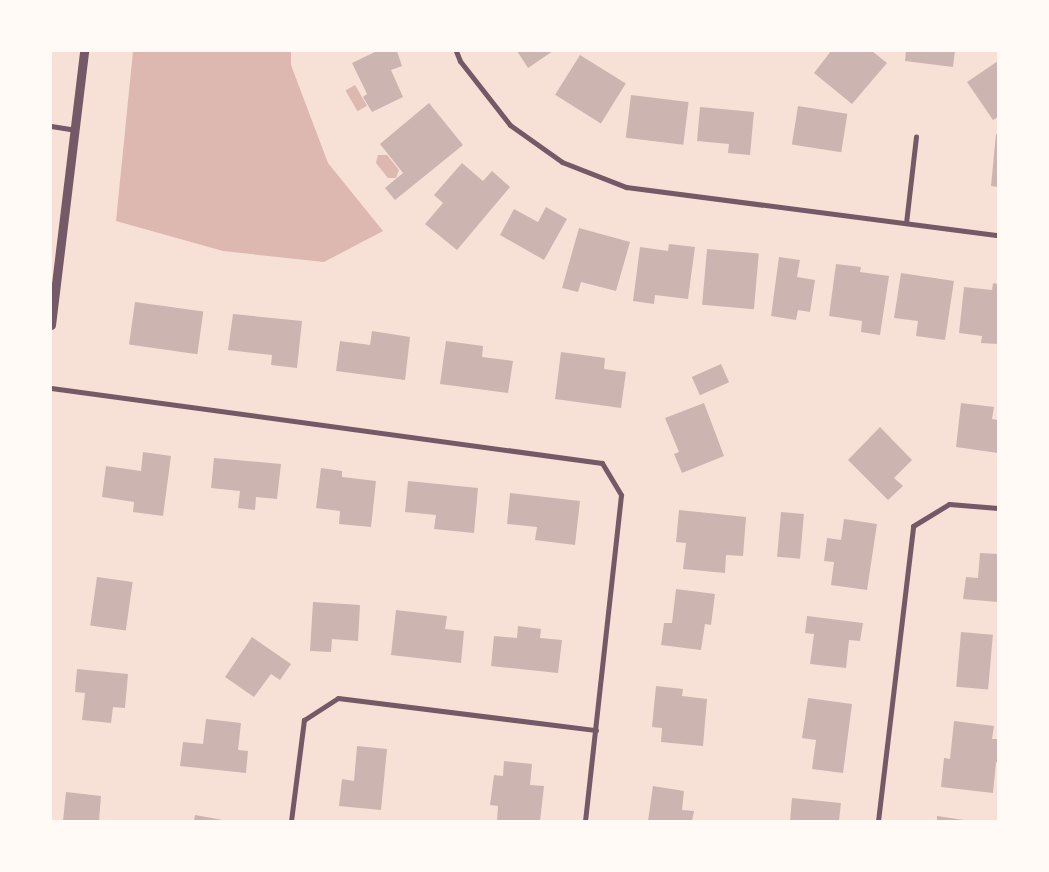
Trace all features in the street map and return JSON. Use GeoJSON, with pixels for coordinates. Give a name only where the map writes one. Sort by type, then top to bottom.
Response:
{"type":"FeatureCollection","features":[{"type":"Feature","properties":{"kind":"street"},"geometry":{"type":"LineString","coordinates":[[51,325],[84,51]]}},
{"type":"Feature","properties":{"kind":"street"},"geometry":{"type":"LineString","coordinates":[[456,51],[460,61],[510,125],[562,162],[626,187],[998,235]]}},
{"type":"Feature","properties":{"kind":"street"},"geometry":{"type":"LineString","coordinates":[[51,126],[75,130]]}},
{"type":"Feature","properties":{"kind":"street"},"geometry":{"type":"LineString","coordinates":[[906,224],[916,137]]}},
{"type":"Feature","properties":{"kind":"street"},"geometry":{"type":"LineString","coordinates":[[51,388],[602,463],[621,495],[585,821]]}},
{"type":"Feature","properties":{"kind":"street"},"geometry":{"type":"LineString","coordinates":[[878,821],[913,526],[948,504],[998,508]]}},
{"type":"Feature","properties":{"kind":"street"},"geometry":{"type":"LineString","coordinates":[[291,821],[304,720],[338,698],[596,730]]}},
{"type":"Feature","properties":{"kind":"shaded area"},"geometry":{"type":"Polygon","coordinates":[[[133,51],[291,51],[291,65],[328,163],[383,231],[324,262],[223,251],[116,221],[133,51]]]}},
{"type":"Feature","properties":{"kind":"shaded area"},"geometry":{"type":"Polygon","coordinates":[[[355,85],[367,106],[357,111],[345,90],[355,85]]]}},
{"type":"Feature","properties":{"kind":"shaded area"},"geometry":{"type":"Polygon","coordinates":[[[378,155],[387,155],[399,170],[396,178],[388,178],[376,163],[378,155]]]}},
{"type":"Feature","properties":{"kind":"building"},"geometry":{"type":"Polygon","coordinates":[[[377,51],[397,51],[402,66],[391,70],[403,97],[372,112],[363,97],[367,94],[352,63],[377,51]]]}},
{"type":"Feature","properties":{"kind":"building"},"geometry":{"type":"Polygon","coordinates":[[[517,51],[553,51],[528,68],[517,51]]]}},
{"type":"Feature","properties":{"kind":"building"},"geometry":{"type":"Polygon","coordinates":[[[831,51],[872,51],[887,63],[852,104],[814,73],[831,51]]]}},
{"type":"Feature","properties":{"kind":"building"},"geometry":{"type":"Polygon","coordinates":[[[906,51],[955,51],[953,67],[905,61],[906,51]]]}},
{"type":"Feature","properties":{"kind":"building"},"geometry":{"type":"Polygon","coordinates":[[[580,55],[626,84],[601,123],[555,95],[580,55]]]}},
{"type":"Feature","properties":{"kind":"building"},"geometry":{"type":"Polygon","coordinates":[[[998,61],[998,117],[993,120],[967,82],[998,61]]]}},
{"type":"Feature","properties":{"kind":"building"},"geometry":{"type":"Polygon","coordinates":[[[631,95],[689,102],[683,145],[626,138],[631,95]]]}},
{"type":"Feature","properties":{"kind":"building"},"geometry":{"type":"Polygon","coordinates":[[[429,103],[463,145],[395,200],[385,188],[403,173],[380,144],[429,103]]]}},
{"type":"Feature","properties":{"kind":"building"},"geometry":{"type":"Polygon","coordinates":[[[798,106],[847,114],[841,152],[792,145],[798,106]]]}},
{"type":"Feature","properties":{"kind":"building"},"geometry":{"type":"Polygon","coordinates":[[[700,107],[754,112],[750,155],[728,153],[729,144],[697,141],[700,107]]]}},
{"type":"Feature","properties":{"kind":"building"},"geometry":{"type":"Polygon","coordinates":[[[996,134],[998,134],[998,187],[991,186],[996,134]]]}},
{"type":"Feature","properties":{"kind":"building"},"geometry":{"type":"Polygon","coordinates":[[[462,163],[483,181],[492,171],[510,187],[457,250],[425,224],[443,203],[434,195],[462,163]]]}},
{"type":"Feature","properties":{"kind":"building"},"geometry":{"type":"Polygon","coordinates":[[[546,207],[567,219],[544,260],[500,235],[514,209],[538,222],[546,207]]]}},
{"type":"Feature","properties":{"kind":"building"},"geometry":{"type":"Polygon","coordinates":[[[579,228],[630,242],[616,291],[581,282],[578,292],[562,288],[579,228]]]}},
{"type":"Feature","properties":{"kind":"building"},"geometry":{"type":"Polygon","coordinates":[[[669,244],[695,247],[688,299],[655,295],[654,304],[633,301],[640,247],[668,251],[669,244]]]}},
{"type":"Feature","properties":{"kind":"building"},"geometry":{"type":"Polygon","coordinates":[[[707,249],[759,254],[754,309],[702,305],[707,249]]]}},
{"type":"Feature","properties":{"kind":"building"},"geometry":{"type":"Polygon","coordinates":[[[779,257],[800,260],[797,277],[815,280],[810,312],[798,310],[796,320],[771,316],[779,257]]]}},
{"type":"Feature","properties":{"kind":"building"},"geometry":{"type":"Polygon","coordinates":[[[836,264],[861,267],[860,272],[889,276],[880,335],[861,332],[862,321],[829,316],[836,264]]]}},
{"type":"Feature","properties":{"kind":"building"},"geometry":{"type":"Polygon","coordinates":[[[901,273],[954,281],[945,340],[916,336],[918,321],[894,318],[901,273]]]}},
{"type":"Feature","properties":{"kind":"building"},"geometry":{"type":"Polygon","coordinates":[[[993,283],[998,284],[998,344],[981,343],[982,336],[959,333],[964,287],[992,290],[993,283]]]}},
{"type":"Feature","properties":{"kind":"building"},"geometry":{"type":"Polygon","coordinates":[[[135,302],[203,312],[197,354],[129,345],[135,302]]]}},
{"type":"Feature","properties":{"kind":"building"},"geometry":{"type":"Polygon","coordinates":[[[233,314],[302,321],[297,368],[271,365],[272,355],[228,350],[233,314]]]}},
{"type":"Feature","properties":{"kind":"building"},"geometry":{"type":"Polygon","coordinates":[[[372,331],[410,337],[405,380],[336,371],[340,341],[370,345],[372,331]]]}},
{"type":"Feature","properties":{"kind":"building"},"geometry":{"type":"Polygon","coordinates":[[[446,341],[483,346],[482,357],[513,361],[508,393],[440,384],[446,341]]]}},
{"type":"Feature","properties":{"kind":"building"},"geometry":{"type":"Polygon","coordinates":[[[561,352],[605,358],[604,369],[626,372],[621,408],[555,399],[561,352]]]}},
{"type":"Feature","properties":{"kind":"building"},"geometry":{"type":"Polygon","coordinates":[[[721,364],[729,382],[700,395],[692,377],[721,364]]]}},
{"type":"Feature","properties":{"kind":"building"},"geometry":{"type":"Polygon","coordinates":[[[704,403],[724,456],[682,473],[674,454],[679,452],[665,418],[704,403]]]}},
{"type":"Feature","properties":{"kind":"building"},"geometry":{"type":"Polygon","coordinates":[[[961,403],[994,407],[992,419],[998,420],[998,453],[956,447],[961,403]]]}},
{"type":"Feature","properties":{"kind":"building"},"geometry":{"type":"Polygon","coordinates":[[[880,427],[912,460],[894,478],[903,486],[888,500],[848,460],[880,427]]]}},
{"type":"Feature","properties":{"kind":"building"},"geometry":{"type":"Polygon","coordinates":[[[143,452],[171,456],[163,516],[133,512],[134,502],[102,497],[106,466],[141,471],[143,452]]]}},
{"type":"Feature","properties":{"kind":"building"},"geometry":{"type":"Polygon","coordinates":[[[214,458],[281,464],[277,499],[256,497],[255,510],[238,508],[240,491],[211,488],[214,458]]]}},
{"type":"Feature","properties":{"kind":"building"},"geometry":{"type":"Polygon","coordinates":[[[321,468],[342,471],[342,477],[376,481],[371,527],[339,524],[340,511],[316,508],[321,468]]]}},
{"type":"Feature","properties":{"kind":"building"},"geometry":{"type":"Polygon","coordinates":[[[408,481],[478,488],[474,533],[434,529],[436,515],[405,512],[408,481]]]}},
{"type":"Feature","properties":{"kind":"building"},"geometry":{"type":"Polygon","coordinates":[[[510,493],[580,501],[575,545],[535,540],[537,527],[507,524],[510,493]]]}},
{"type":"Feature","properties":{"kind":"building"},"geometry":{"type":"Polygon","coordinates":[[[679,510],[746,517],[743,556],[726,555],[725,573],[683,569],[686,543],[676,542],[679,510]]]}},
{"type":"Feature","properties":{"kind":"building"},"geometry":{"type":"Polygon","coordinates":[[[781,512],[804,514],[800,559],[777,557],[781,512]]]}},
{"type":"Feature","properties":{"kind":"building"},"geometry":{"type":"Polygon","coordinates":[[[844,519],[877,524],[867,590],[831,585],[834,562],[824,561],[827,538],[841,540],[844,519]]]}},
{"type":"Feature","properties":{"kind":"building"},"geometry":{"type":"Polygon","coordinates":[[[980,553],[998,554],[998,602],[963,599],[966,577],[978,578],[980,553]]]}},
{"type":"Feature","properties":{"kind":"building"},"geometry":{"type":"Polygon","coordinates":[[[97,577],[133,582],[126,631],[90,626],[97,577]]]}},
{"type":"Feature","properties":{"kind":"building"},"geometry":{"type":"Polygon","coordinates":[[[676,589],[715,594],[711,625],[705,624],[701,650],[661,645],[664,623],[672,623],[676,589]]]}},
{"type":"Feature","properties":{"kind":"building"},"geometry":{"type":"Polygon","coordinates":[[[313,602],[360,605],[358,641],[332,639],[331,652],[310,651],[313,602]]]}},
{"type":"Feature","properties":{"kind":"building"},"geometry":{"type":"Polygon","coordinates":[[[396,610],[447,616],[445,629],[464,631],[461,663],[391,655],[396,610]]]}},
{"type":"Feature","properties":{"kind":"building"},"geometry":{"type":"Polygon","coordinates":[[[807,616],[863,623],[860,641],[849,640],[846,668],[810,664],[814,634],[805,633],[807,616]]]}},
{"type":"Feature","properties":{"kind":"building"},"geometry":{"type":"Polygon","coordinates":[[[518,626],[541,629],[540,638],[562,640],[558,673],[491,666],[494,636],[517,638],[518,626]]]}},
{"type":"Feature","properties":{"kind":"building"},"geometry":{"type":"Polygon","coordinates":[[[961,632],[993,635],[988,690],[956,687],[961,632]]]}},
{"type":"Feature","properties":{"kind":"building"},"geometry":{"type":"Polygon","coordinates":[[[252,637],[291,664],[280,680],[271,674],[254,697],[225,677],[252,637]]]}},
{"type":"Feature","properties":{"kind":"building"},"geometry":{"type":"Polygon","coordinates":[[[77,669],[128,674],[125,708],[113,707],[111,723],[82,720],[85,693],[75,692],[77,669]]]}},
{"type":"Feature","properties":{"kind":"building"},"geometry":{"type":"Polygon","coordinates":[[[656,686],[683,689],[682,696],[707,699],[703,746],[661,742],[662,728],[652,727],[656,686]]]}},
{"type":"Feature","properties":{"kind":"building"},"geometry":{"type":"Polygon","coordinates":[[[808,698],[852,704],[843,773],[812,769],[816,740],[802,738],[808,698]]]}},
{"type":"Feature","properties":{"kind":"building"},"geometry":{"type":"Polygon","coordinates":[[[206,719],[241,723],[238,750],[248,751],[246,773],[180,766],[183,742],[203,744],[206,719]]]}},
{"type":"Feature","properties":{"kind":"building"},"geometry":{"type":"Polygon","coordinates":[[[954,721],[994,726],[992,739],[998,739],[998,763],[996,762],[993,793],[941,787],[944,758],[950,759],[954,721]]]}},
{"type":"Feature","properties":{"kind":"building"},"geometry":{"type":"Polygon","coordinates":[[[357,746],[387,749],[381,810],[339,806],[342,779],[354,781],[357,746]]]}},
{"type":"Feature","properties":{"kind":"building"},"geometry":{"type":"Polygon","coordinates":[[[504,761],[532,764],[530,785],[544,786],[540,821],[497,821],[498,806],[490,805],[494,775],[503,776],[504,761]]]}},
{"type":"Feature","properties":{"kind":"building"},"geometry":{"type":"Polygon","coordinates":[[[653,786],[684,791],[682,810],[694,811],[692,821],[648,821],[653,786]]]}},
{"type":"Feature","properties":{"kind":"building"},"geometry":{"type":"Polygon","coordinates":[[[66,792],[101,796],[99,821],[63,821],[66,792]]]}},
{"type":"Feature","properties":{"kind":"building"},"geometry":{"type":"Polygon","coordinates":[[[792,798],[841,803],[839,820],[790,821],[792,798]]]}},
{"type":"Feature","properties":{"kind":"building"},"geometry":{"type":"Polygon","coordinates":[[[195,815],[223,820],[223,821],[194,821],[195,815]]]}},
{"type":"Feature","properties":{"kind":"building"},"geometry":{"type":"Polygon","coordinates":[[[937,816],[964,820],[964,821],[937,821],[937,816]]]}}]}
